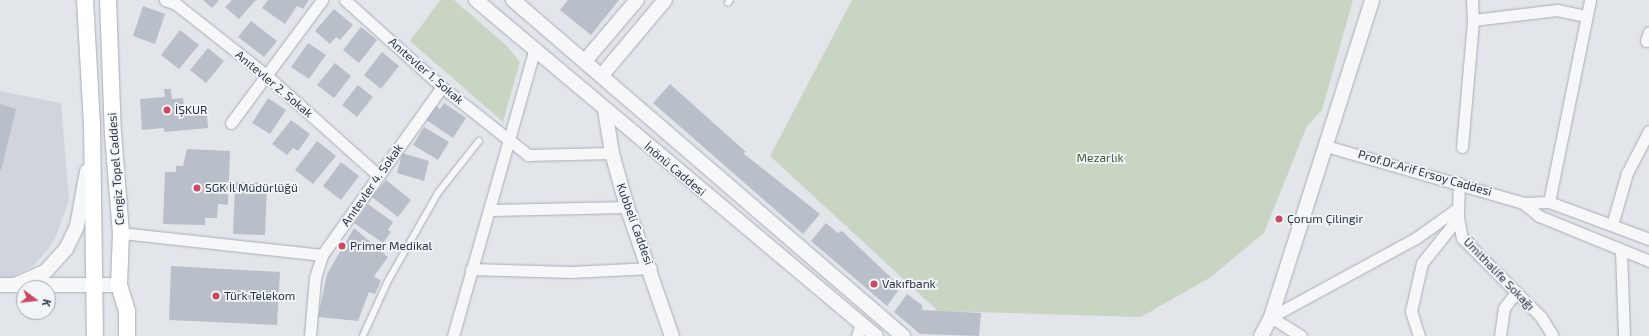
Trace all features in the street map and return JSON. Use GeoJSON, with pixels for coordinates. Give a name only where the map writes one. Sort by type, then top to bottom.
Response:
{"type":"FeatureCollection","features":[{"type":"Feature","properties":{"kind":"main road","name":"Cengiz Topel Caddesi"},"geometry":{"type":"LineString","coordinates":[[85,0],[92,125],[96,284],[95,336]]}},
{"type":"Feature","properties":{"kind":"main road","name":"Cengiz Topel Caddesi"},"geometry":{"type":"LineString","coordinates":[[108,0],[113,134],[121,233],[119,285],[127,312],[127,336]]}},
{"type":"Feature","properties":{"kind":"street","name":"Anıtevler 2. Sokak"},"geometry":{"type":"LineString","coordinates":[[165,0],[176,4],[266,75],[378,174]]}},
{"type":"Feature","properties":{"kind":"street"},"geometry":{"type":"LineString","coordinates":[[231,123],[322,0]]}},
{"type":"Feature","properties":{"kind":"street","name":"Anıtevler 1. Sokak"},"geometry":{"type":"LineString","coordinates":[[345,0],[442,87],[528,155],[612,153]]}},
{"type":"Feature","properties":{"kind":"street","name":"İnönü Caddesi"},"geometry":{"type":"LineString","coordinates":[[476,0],[859,330],[876,336]]}},
{"type":"Feature","properties":{"kind":"street","name":"İnönü Caddesi"},"geometry":{"type":"LineString","coordinates":[[513,0],[602,75],[903,336]]}},
{"type":"Feature","properties":{"kind":"street"},"geometry":{"type":"LineString","coordinates":[[585,61],[637,0]]}},
{"type":"Feature","properties":{"kind":"street"},"geometry":{"type":"LineString","coordinates":[[602,75],[666,0]]}},
{"type":"Feature","properties":{"kind":"street"},"geometry":{"type":"LineString","coordinates":[[1261,336],[1271,317],[1372,0]]}},
{"type":"Feature","properties":{"kind":"street"},"geometry":{"type":"LineString","coordinates":[[1462,147],[1473,20],[1472,0]]}},
{"type":"Feature","properties":{"kind":"street"},"geometry":{"type":"LineString","coordinates":[[1549,202],[1590,0]]}},
{"type":"Feature","properties":{"kind":"street"},"geometry":{"type":"LineString","coordinates":[[1473,20],[1557,10],[1586,16]]}},
{"type":"Feature","properties":{"kind":"street"},"geometry":{"type":"LineString","coordinates":[[453,336],[471,269],[491,210],[534,51]]}},
{"type":"Feature","properties":{"kind":"street","name":"Anıtevler 4. Sokak"},"geometry":{"type":"LineString","coordinates":[[310,336],[315,278],[322,255],[378,174],[442,87]]}},
{"type":"Feature","properties":{"kind":"street","name":"Kubbeli Caddesi"},"geometry":{"type":"LineString","coordinates":[[605,110],[612,153],[627,207],[651,268],[672,336]]}},
{"type":"Feature","properties":{"kind":"street"},"geometry":{"type":"LineString","coordinates":[[15,285],[46,271],[66,249],[77,226],[84,202],[92,125]]}},
{"type":"Feature","properties":{"kind":"street"},"geometry":{"type":"LineString","coordinates":[[1612,225],[1627,173],[1649,131]]}},
{"type":"Feature","properties":{"kind":"street","name":"Prof.Dr.Arif Ersoy Caddesi"},"geometry":{"type":"LineString","coordinates":[[1326,146],[1458,182],[1523,203],[1549,202],[1649,239]]}},
{"type":"Feature","properties":{"kind":"street","name":"Ümithalife Sokağı"},"geometry":{"type":"LineString","coordinates":[[1458,182],[1458,213],[1462,238],[1541,317],[1553,336]]}},
{"type":"Feature","properties":{"kind":"street","name":"Prof.Dr.Arif Ersoy Caddesi"},"geometry":{"type":"LineString","coordinates":[[1523,203],[1539,216],[1649,261]]}},
{"type":"Feature","properties":{"kind":"street"},"geometry":{"type":"LineString","coordinates":[[491,210],[627,207]]}},
{"type":"Feature","properties":{"kind":"street"},"geometry":{"type":"LineString","coordinates":[[1271,317],[1416,238],[1458,213]]}},
{"type":"Feature","properties":{"kind":"street"},"geometry":{"type":"LineString","coordinates":[[1419,336],[1410,311],[1422,263],[1458,213]]}},
{"type":"Feature","properties":{"kind":"street"},"geometry":{"type":"LineString","coordinates":[[121,233],[322,255]]}},
{"type":"Feature","properties":{"kind":"street"},"geometry":{"type":"LineString","coordinates":[[1621,250],[1624,336]]}},
{"type":"Feature","properties":{"kind":"street"},"geometry":{"type":"LineString","coordinates":[[471,269],[570,272],[651,268]]}},
{"type":"Feature","properties":{"kind":"street"},"geometry":{"type":"LineString","coordinates":[[0,285],[119,285]]}},
{"type":"Feature","properties":{"kind":"street"},"geometry":{"type":"LineString","coordinates":[[1500,336],[1504,308],[1516,292]]}},
{"type":"Feature","properties":{"kind":"street"},"geometry":{"type":"LineString","coordinates":[[1271,317],[1301,336]]}},
{"type":"Feature","properties":{"kind":"lane"},"geometry":{"type":"LineString","coordinates":[[363,336],[388,281],[438,193],[479,141]]}},
{"type":"Feature","properties":{"kind":"shaded area"},"geometry":{"type":"Polygon","coordinates":[[[0,91],[61,103],[69,200],[57,234],[47,251],[33,266],[8,279],[0,279],[0,91]]]}},
{"type":"Feature","properties":{"kind":"green space"},"geometry":{"type":"Polygon","coordinates":[[[440,0],[454,0],[507,46],[520,62],[503,122],[410,41],[440,0]]]}},
{"type":"Feature","properties":{"kind":"green space","name":"Mezarlık"},"geometry":{"type":"Polygon","coordinates":[[[852,0],[1353,0],[1322,110],[1307,126],[1264,233],[1211,277],[1141,317],[938,311],[770,156],[852,0]]]}},
{"type":"Feature","properties":{"kind":"building"},"geometry":{"type":"Polygon","coordinates":[[[203,0],[219,0],[212,8],[203,0]]]}},
{"type":"Feature","properties":{"kind":"building"},"geometry":{"type":"Polygon","coordinates":[[[232,0],[256,0],[239,19],[225,7],[232,0]]]}},
{"type":"Feature","properties":{"kind":"building"},"geometry":{"type":"Polygon","coordinates":[[[268,0],[309,0],[303,9],[297,6],[285,24],[262,8],[268,0]]]}},
{"type":"Feature","properties":{"kind":"building"},"geometry":{"type":"Polygon","coordinates":[[[568,0],[619,0],[591,35],[560,10],[568,0]]]}},
{"type":"Feature","properties":{"kind":"building"},"geometry":{"type":"Polygon","coordinates":[[[143,6],[165,14],[155,44],[133,36],[143,6]]]}},
{"type":"Feature","properties":{"kind":"building"},"geometry":{"type":"Polygon","coordinates":[[[334,9],[353,25],[340,40],[336,37],[330,44],[315,31],[334,9]]]}},
{"type":"Feature","properties":{"kind":"building"},"geometry":{"type":"Polygon","coordinates":[[[251,21],[277,41],[264,57],[238,37],[251,21]]]}},
{"type":"Feature","properties":{"kind":"building"},"geometry":{"type":"Polygon","coordinates":[[[361,27],[377,40],[359,63],[343,50],[361,27]]]}},
{"type":"Feature","properties":{"kind":"building"},"geometry":{"type":"Polygon","coordinates":[[[180,30],[199,45],[179,69],[161,55],[180,30]]]}},
{"type":"Feature","properties":{"kind":"building"},"geometry":{"type":"Polygon","coordinates":[[[308,43],[326,55],[309,79],[291,67],[308,43]]]}},
{"type":"Feature","properties":{"kind":"building"},"geometry":{"type":"Polygon","coordinates":[[[208,48],[224,61],[206,83],[190,70],[208,48]]]}},
{"type":"Feature","properties":{"kind":"building"},"geometry":{"type":"Polygon","coordinates":[[[382,52],[399,66],[381,89],[364,75],[382,52]]]}},
{"type":"Feature","properties":{"kind":"building"},"geometry":{"type":"Polygon","coordinates":[[[335,63],[351,76],[334,98],[317,85],[335,63]]]}},
{"type":"Feature","properties":{"kind":"building"},"geometry":{"type":"Polygon","coordinates":[[[670,84],[746,152],[743,153],[820,214],[803,234],[653,103],[670,84]]]}},
{"type":"Feature","properties":{"kind":"building"},"geometry":{"type":"Polygon","coordinates":[[[358,85],[373,97],[357,117],[342,105],[358,85]]]}},
{"type":"Feature","properties":{"kind":"building","name":"İŞKUR"},"geometry":{"type":"Polygon","coordinates":[[[164,89],[171,89],[172,99],[183,98],[184,107],[193,106],[193,115],[207,114],[208,128],[164,132],[164,128],[142,130],[140,99],[165,97],[164,89]]]}},
{"type":"Feature","properties":{"kind":"building"},"geometry":{"type":"Polygon","coordinates":[[[268,98],[286,110],[270,134],[252,123],[268,98]]]}},
{"type":"Feature","properties":{"kind":"building"},"geometry":{"type":"Polygon","coordinates":[[[444,103],[466,118],[453,138],[425,119],[435,105],[440,109],[444,103]]]}},
{"type":"Feature","properties":{"kind":"building"},"geometry":{"type":"Polygon","coordinates":[[[0,104],[16,109],[1,171],[0,171],[0,104]]]}},
{"type":"Feature","properties":{"kind":"building"},"geometry":{"type":"Polygon","coordinates":[[[291,120],[310,134],[298,151],[293,148],[287,155],[272,144],[291,120]]]}},
{"type":"Feature","properties":{"kind":"building"},"geometry":{"type":"Polygon","coordinates":[[[424,127],[449,142],[438,160],[413,145],[424,127]]]}},
{"type":"Feature","properties":{"kind":"building"},"geometry":{"type":"Polygon","coordinates":[[[317,141],[336,156],[313,184],[295,170],[317,141]]]}},
{"type":"Feature","properties":{"kind":"building","name":"SGK İl Müdürlüğü"},"geometry":{"type":"Polygon","coordinates":[[[187,149],[230,151],[228,205],[218,204],[217,218],[205,218],[205,225],[163,224],[165,172],[176,172],[176,166],[183,166],[187,149]]]}},
{"type":"Feature","properties":{"kind":"building"},"geometry":{"type":"Polygon","coordinates":[[[402,153],[429,161],[424,181],[397,173],[402,153]]]}},
{"type":"Feature","properties":{"kind":"building"},"geometry":{"type":"Polygon","coordinates":[[[341,162],[359,176],[341,200],[323,186],[341,162]]]}},
{"type":"Feature","properties":{"kind":"building"},"geometry":{"type":"Polygon","coordinates":[[[386,180],[411,200],[398,217],[372,197],[386,180]]]}},
{"type":"Feature","properties":{"kind":"building"},"geometry":{"type":"Polygon","coordinates":[[[235,182],[267,183],[265,235],[233,234],[235,182]]]}},
{"type":"Feature","properties":{"kind":"building"},"geometry":{"type":"Polygon","coordinates":[[[368,204],[393,222],[388,230],[391,232],[383,243],[354,223],[368,204]]]}},
{"type":"Feature","properties":{"kind":"building"},"geometry":{"type":"Polygon","coordinates":[[[826,223],[838,233],[842,231],[901,287],[887,306],[811,241],[826,223]]]}},
{"type":"Feature","properties":{"kind":"building"},"geometry":{"type":"Polygon","coordinates":[[[354,228],[388,257],[374,276],[381,281],[375,294],[369,292],[358,321],[318,317],[327,274],[354,228]]]}},
{"type":"Feature","properties":{"kind":"building"},"geometry":{"type":"Polygon","coordinates":[[[171,266],[280,272],[277,325],[169,320],[171,266]]]}},
{"type":"Feature","properties":{"kind":"building"},"geometry":{"type":"Polygon","coordinates":[[[907,294],[922,305],[922,310],[981,313],[979,336],[920,334],[894,312],[907,294]]]}},
{"type":"Feature","properties":{"kind":"place","name":"İŞKUR"},"geometry":{"type":"Point","coordinates":[167,110]}},
{"type":"Feature","properties":{"kind":"place","name":"SGK İl Müdürlüğü"},"geometry":{"type":"Point","coordinates":[197,188]}},
{"type":"Feature","properties":{"kind":"place","name":"Çorum Çilingir"},"geometry":{"type":"Point","coordinates":[1279,219]}},
{"type":"Feature","properties":{"kind":"place","name":"Primer Medikal"},"geometry":{"type":"Point","coordinates":[342,246]}},
{"type":"Feature","properties":{"kind":"place","name":"Vakıfbank"},"geometry":{"type":"Point","coordinates":[874,284]}},
{"type":"Feature","properties":{"kind":"place","name":"Türk Telekom"},"geometry":{"type":"Point","coordinates":[216,296]}}]}
